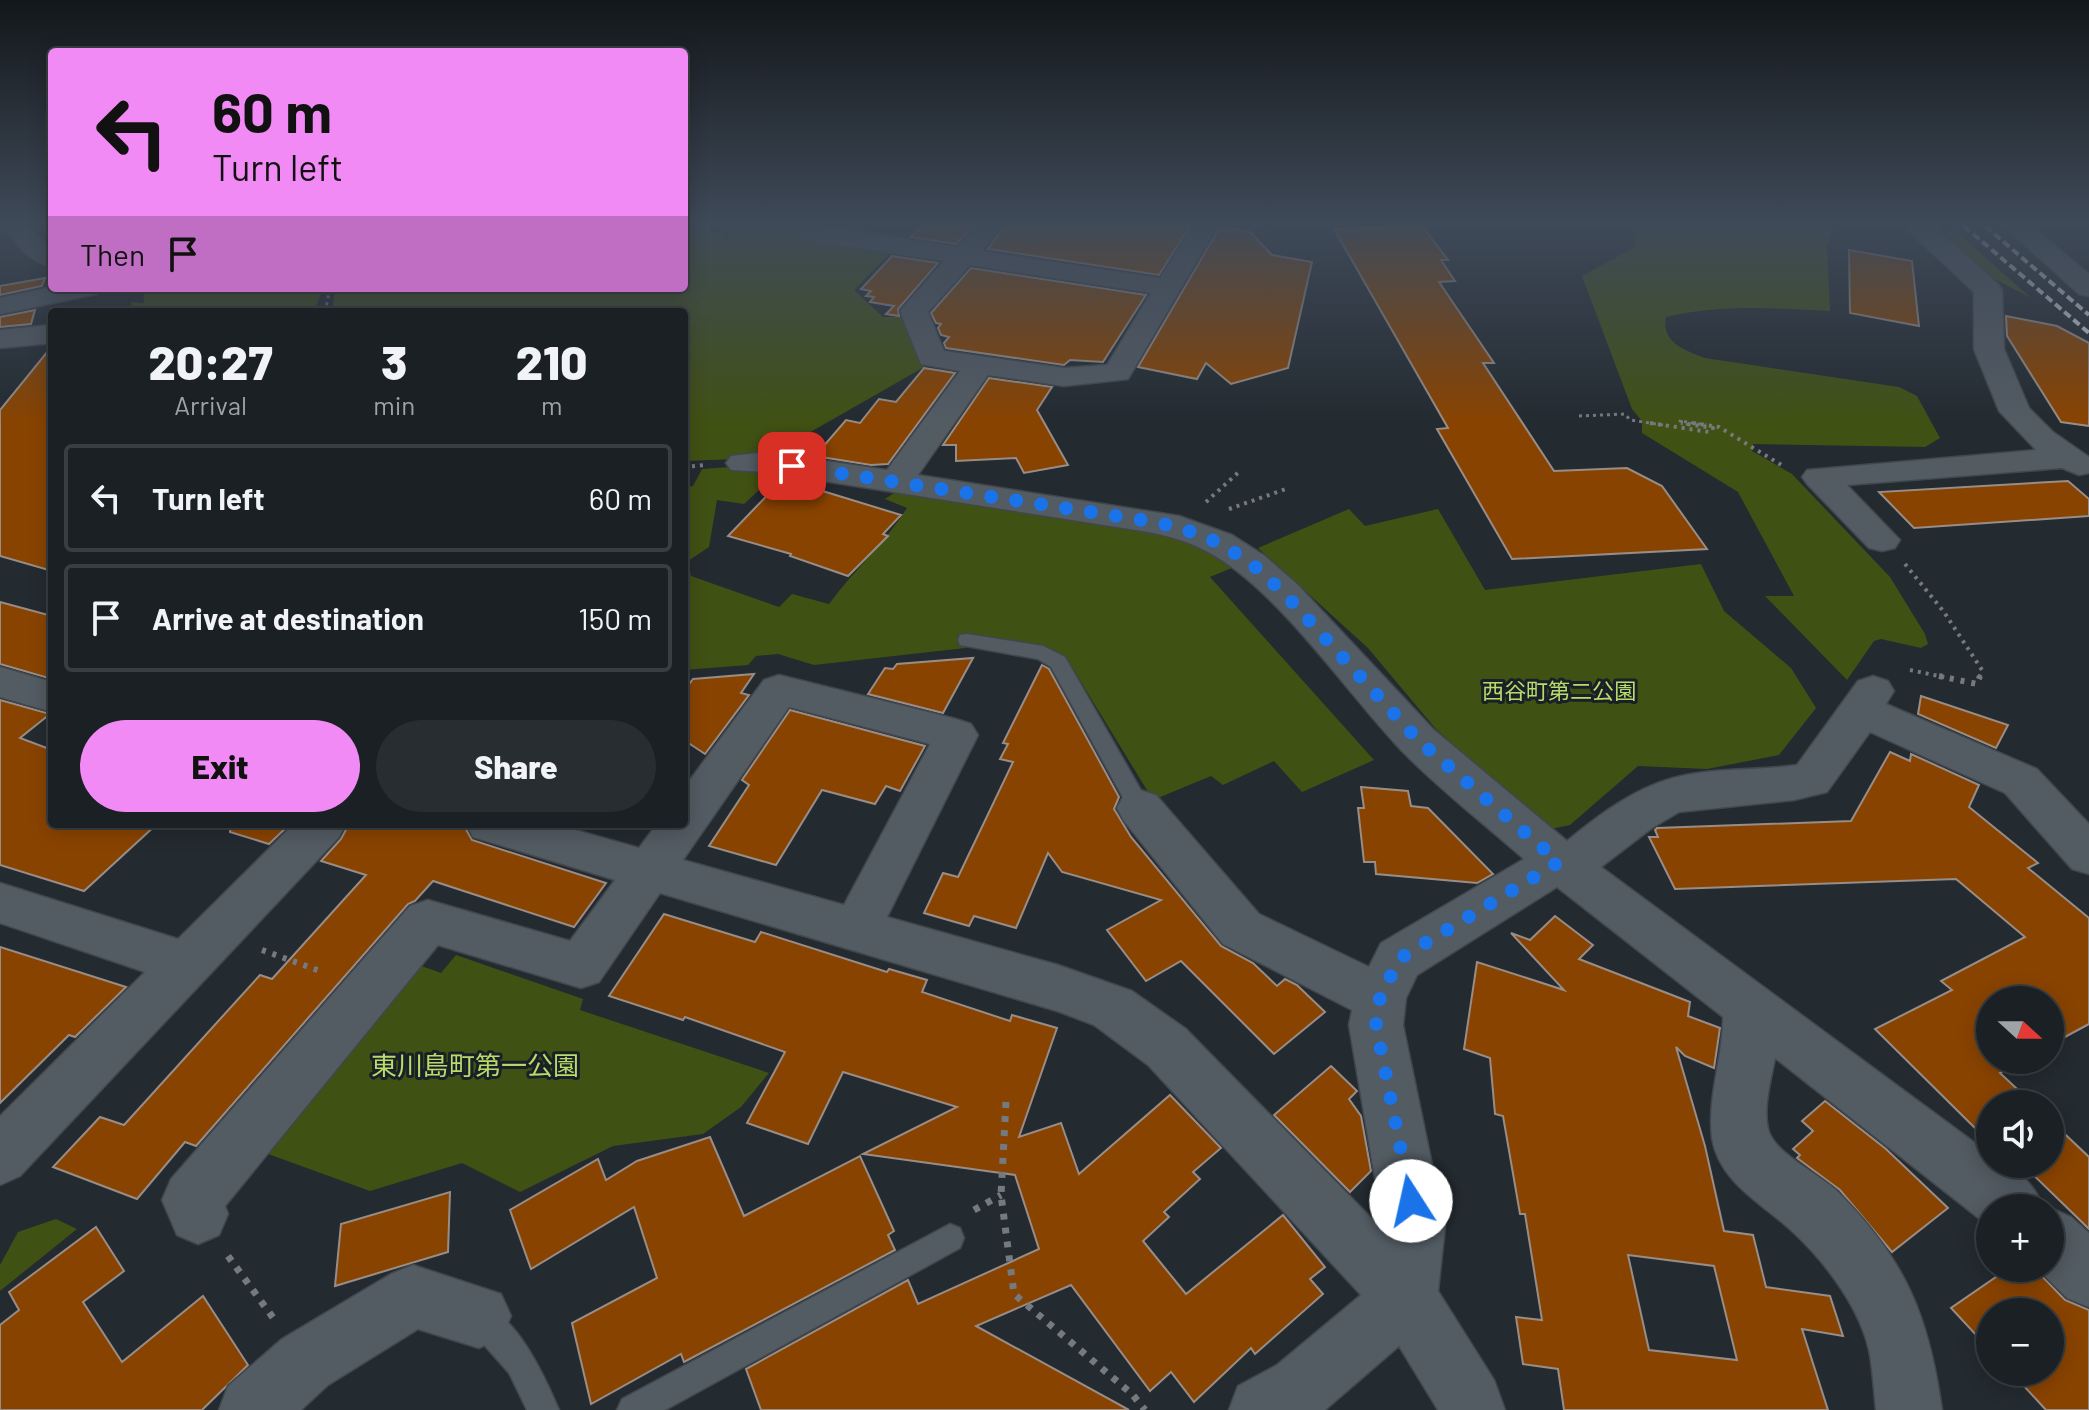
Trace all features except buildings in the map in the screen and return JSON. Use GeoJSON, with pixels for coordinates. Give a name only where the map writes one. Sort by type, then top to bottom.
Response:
{"type":"FeatureCollection","features":[{"type":"Feature","properties":{"kind":"street"},"geometry":{"type":"LineString","coordinates":[[0,306],[68,292]]}},
{"type":"Feature","properties":{"kind":"street"},"geometry":{"type":"LineString","coordinates":[[931,292],[914,311],[932,358],[1064,377],[1117,373],[1168,292]]}},
{"type":"Feature","properties":{"kind":"street"},"geometry":{"type":"LineString","coordinates":[[1988,292],[1989,349],[2015,411],[2041,439],[2078,464]]}},
{"type":"Feature","properties":{"kind":"street"},"geometry":{"type":"LineString","coordinates":[[4,344],[48,335]]}},
{"type":"Feature","properties":{"kind":"street"},"geometry":{"type":"LineString","coordinates":[[895,483],[981,364]]}},
{"type":"Feature","properties":{"kind":"street"},"geometry":{"type":"LineString","coordinates":[[743,463],[766,462],[1136,519],[1179,527],[1219,543],[1252,564],[1284,593],[1418,740],[1563,865],[1996,1194]]}},
{"type":"Feature","properties":{"kind":"street"},"geometry":{"type":"LineString","coordinates":[[1882,540],[1819,477],[2078,464]]}},
{"type":"Feature","properties":{"kind":"street"},"geometry":{"type":"LineString","coordinates":[[0,682],[48,696]]}},
{"type":"Feature","properties":{"kind":"street"},"geometry":{"type":"LineString","coordinates":[[688,819],[779,690],[956,735],[856,930]]}},
{"type":"Feature","properties":{"kind":"street"},"geometry":{"type":"LineString","coordinates":[[1262,1410],[1300,1388],[1406,1298],[1415,1227],[1376,1025],[1380,998],[1399,959],[1563,865],[1672,795],[1781,786],[1811,780],[1867,701],[2021,781],[2089,855]]}},
{"type":"Feature","properties":{"kind":"street"},"geometry":{"type":"LineString","coordinates":[[1140,808],[1241,929],[1380,998]]}},
{"type":"Feature","properties":{"kind":"street"},"geometry":{"type":"LineString","coordinates":[[0,1156],[319,828]]}},
{"type":"Feature","properties":{"kind":"street"},"geometry":{"type":"LineString","coordinates":[[503,828],[1058,988],[1113,1008],[1167,1047],[1406,1298],[1471,1403],[1472,1410]]}},
{"type":"Feature","properties":{"kind":"street"},"geometry":{"type":"LineString","coordinates":[[198,1214],[192,1200],[428,921],[581,966],[681,828]]}},
{"type":"Feature","properties":{"kind":"street"},"geometry":{"type":"LineString","coordinates":[[0,903],[188,964]]}},
{"type":"Feature","properties":{"kind":"street"},"geometry":{"type":"LineString","coordinates":[[1749,1006],[1750,1047],[1740,1097],[1741,1140],[1760,1168],[1816,1212],[1858,1262],[1887,1307],[1902,1354],[1909,1410]]}},
{"type":"Feature","properties":{"kind":"street"},"geometry":{"type":"LineString","coordinates":[[2064,1252],[2089,1276]]}},
{"type":"Feature","properties":{"kind":"street"},"geometry":{"type":"LineString","coordinates":[[252,1410],[298,1352],[413,1296],[479,1316]]}},
{"type":"Feature","properties":{"kind":"lane"},"geometry":{"type":"LineString","coordinates":[[967,640],[1043,653],[1058,662],[1140,808]]}},
{"type":"Feature","properties":{"kind":"lane"},"geometry":{"type":"LineString","coordinates":[[633,1410],[961,1230]]}},
{"type":"Feature","properties":{"kind":"lane"},"geometry":{"type":"LineString","coordinates":[[479,1316],[520,1362],[543,1410]]}},
{"type":"Feature","properties":{"kind":"path"},"geometry":{"type":"LineString","coordinates":[[1579,416],[1625,414],[1630,420],[1709,432],[1713,428],[1681,424],[1680,421],[1719,427],[1782,466],[1795,464]]}},
{"type":"Feature","properties":{"kind":"path"},"geometry":{"type":"LineString","coordinates":[[1867,701],[1891,666],[1977,684],[1982,670],[1944,612],[1882,540]]}},
{"type":"Feature","properties":{"kind":"path"},"geometry":{"type":"LineString","coordinates":[[274,955],[326,973]]}},
{"type":"Feature","properties":{"kind":"path"},"geometry":{"type":"LineString","coordinates":[[1006,1102],[1001,1195],[1014,1294],[1132,1394],[1145,1410]]}},
{"type":"Feature","properties":{"kind":"path"},"geometry":{"type":"LineString","coordinates":[[961,1230],[974,1211],[1001,1195]]}},
{"type":"Feature","properties":{"kind":"path"},"geometry":{"type":"LineString","coordinates":[[198,1214],[298,1352]]}},
{"type":"Feature","properties":{"kind":"green space"},"geometry":{"type":"Polygon","coordinates":[[[143,292],[322,292],[316,308],[132,308],[131,302],[144,303],[143,292]]]}},
{"type":"Feature","properties":{"kind":"green space"},"geometry":{"type":"Polygon","coordinates":[[[334,292],[856,292],[883,317],[903,317],[926,366],[765,458],[688,461],[688,308],[332,308],[334,292]]]}},
{"type":"Feature","properties":{"kind":"green space"},"geometry":{"type":"Polygon","coordinates":[[[1588,292],[1829,292],[1830,311],[1706,310],[1666,317],[1665,326],[1676,344],[1705,358],[1899,387],[1917,396],[1940,438],[1925,447],[1753,444],[1752,451],[1792,474],[1890,577],[1928,644],[1921,648],[1881,639],[1874,641],[1847,680],[1765,596],[1794,596],[1738,492],[1642,433],[1642,421],[1632,409],[1588,292]]]}},
{"type":"Feature","properties":{"kind":"green space"},"geometry":{"type":"Polygon","coordinates":[[[760,465],[782,469],[744,504],[717,500],[709,547],[688,561],[688,487],[693,486],[702,469],[760,465]]]}},
{"type":"Feature","properties":{"kind":"green space"},"geometry":{"type":"Polygon","coordinates":[[[897,491],[1167,529],[1239,565],[1210,577],[1374,760],[1302,792],[1274,761],[1223,785],[1211,776],[1153,800],[1070,664],[1061,655],[969,635],[965,648],[814,665],[778,654],[756,656],[748,665],[688,670],[688,561],[691,576],[779,607],[792,594],[829,604],[907,508],[885,499],[897,491]]]}},
{"type":"Feature","properties":{"kind":"green space","name":"西谷町第二公園"},"geometry":{"type":"Polygon","coordinates":[[[1349,509],[1365,526],[1438,509],[1485,590],[1701,564],[1724,611],[1791,668],[1816,708],[1779,755],[1707,769],[1638,766],[1570,825],[1546,830],[1435,728],[1368,648],[1258,548],[1349,509]]]}},
{"type":"Feature","properties":{"kind":"green space","name":"東川島町第一公園"},"geometry":{"type":"Polygon","coordinates":[[[456,955],[583,999],[580,1010],[769,1073],[741,1107],[703,1134],[613,1146],[520,1192],[462,1163],[370,1191],[260,1151],[413,963],[441,973],[456,955]]]}},
{"type":"Feature","properties":{"kind":"green space"},"geometry":{"type":"Polygon","coordinates":[[[56,1219],[77,1229],[0,1291],[0,1265],[18,1232],[56,1219]]]}},
{"type":"Feature","properties":{"kind":"railway"},"geometry":{"type":"LineString","coordinates":[[2041,292],[2089,333]]}},
{"type":"Feature","properties":{"kind":"railway"},"geometry":{"type":"LineString","coordinates":[[2062,292],[2089,315]]}},
{"type":"Feature","properties":{"kind":"route"},"geometry":{"type":"LineString","coordinates":[[792,466],[1136,519],[1179,527],[1219,543],[1252,564],[1284,593],[1418,740],[1559,862],[1399,959],[1380,998],[1376,1025],[1411,1201]]}}]}
